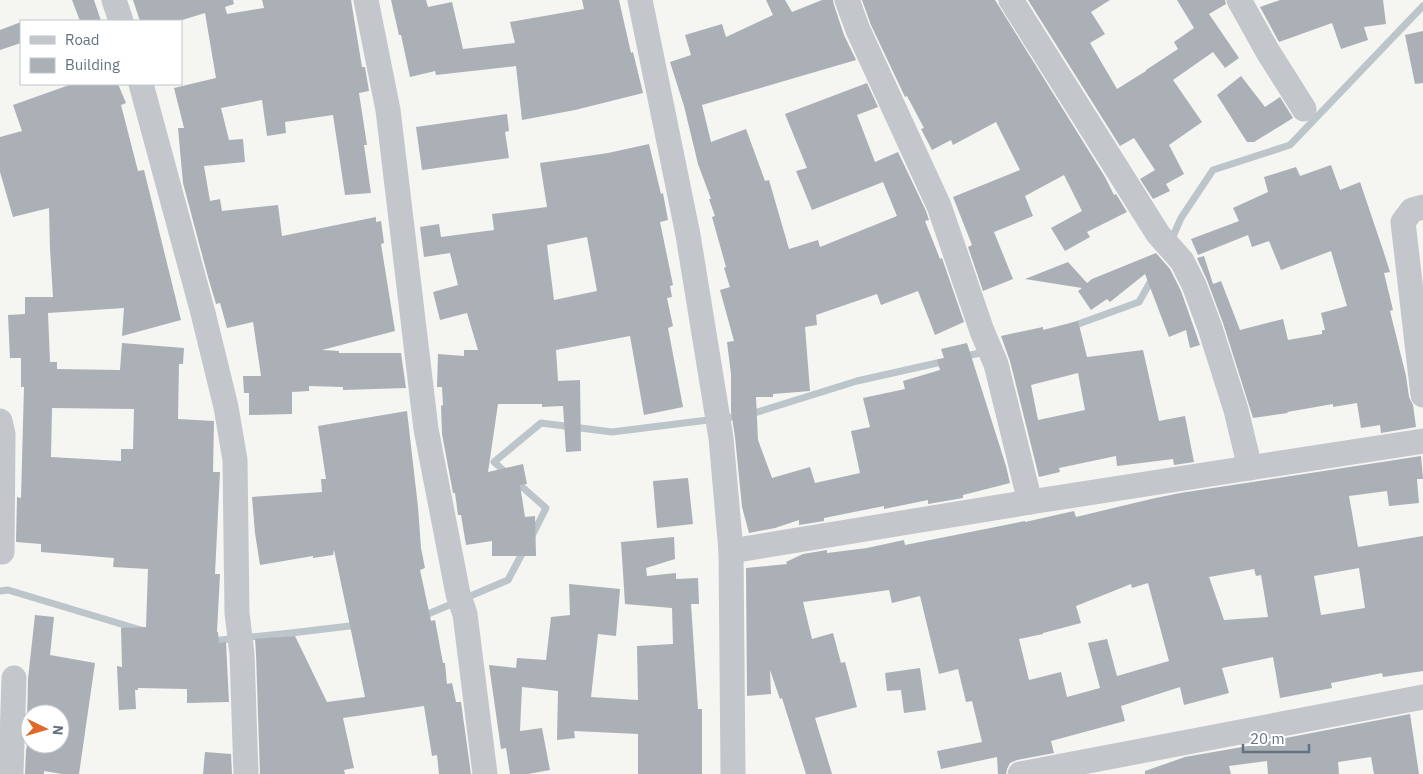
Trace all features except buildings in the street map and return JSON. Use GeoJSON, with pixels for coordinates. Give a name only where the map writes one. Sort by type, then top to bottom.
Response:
{"type":"FeatureCollection","features":[{"type":"Feature","properties":{"kind":"street"},"geometry":{"type":"LineString","coordinates":[[114,0],[121,20]]}},
{"type":"Feature","properties":{"kind":"street"},"geometry":{"type":"LineString","coordinates":[[366,0],[388,110],[426,429],[462,604],[485,774]]}},
{"type":"Feature","properties":{"kind":"street"},"geometry":{"type":"LineString","coordinates":[[640,0],[688,235],[721,438],[731,550],[733,774]]}},
{"type":"Feature","properties":{"kind":"street"},"geometry":{"type":"LineString","coordinates":[[847,0],[858,30],[939,206],[982,332],[996,364],[1030,502]]}},
{"type":"Feature","properties":{"kind":"street"},"geometry":{"type":"LineString","coordinates":[[1011,0],[1158,234],[1182,261],[1194,285],[1210,328],[1236,410],[1250,468]]}},
{"type":"Feature","properties":{"kind":"street"},"geometry":{"type":"LineString","coordinates":[[1239,0],[1268,52],[1304,109]]}},
{"type":"Feature","properties":{"kind":"street"},"geometry":{"type":"LineString","coordinates":[[141,85],[204,313],[226,407],[235,460],[237,614],[242,654],[246,774]]}},
{"type":"Feature","properties":{"kind":"street"},"geometry":{"type":"LineString","coordinates":[[1423,207],[1412,210],[1403,222],[1423,395]]}},
{"type":"Feature","properties":{"kind":"street"},"geometry":{"type":"LineString","coordinates":[[0,421],[3,434],[2,552]]}},
{"type":"Feature","properties":{"kind":"street"},"geometry":{"type":"LineString","coordinates":[[731,550],[1423,441]]}},
{"type":"Feature","properties":{"kind":"street"},"geometry":{"type":"LineString","coordinates":[[11,774],[14,678]]}},
{"type":"Feature","properties":{"kind":"street"},"geometry":{"type":"LineString","coordinates":[[1020,774],[1423,697]]}},
{"type":"Feature","properties":{"kind":"waterway"},"geometry":{"type":"LineString","coordinates":[[1171,241],[1181,218],[1213,170],[1290,145],[1423,6]]}},
{"type":"Feature","properties":{"kind":"waterway"},"geometry":{"type":"LineString","coordinates":[[1070,327],[1139,302],[1153,277]]}},
{"type":"Feature","properties":{"kind":"waterway"},"geometry":{"type":"LineString","coordinates":[[961,357],[985,352]]}},
{"type":"Feature","properties":{"kind":"waterway"},"geometry":{"type":"LineString","coordinates":[[532,536],[546,508],[494,462],[541,423],[612,432],[748,415],[857,381],[946,361]]}},
{"type":"Feature","properties":{"kind":"waterway"},"geometry":{"type":"LineString","coordinates":[[421,617],[508,580],[525,548]]}},
{"type":"Feature","properties":{"kind":"waterway"},"geometry":{"type":"LineString","coordinates":[[0,591],[8,590],[141,630]]}},
{"type":"Feature","properties":{"kind":"waterway"},"geometry":{"type":"LineString","coordinates":[[210,641],[358,625]]}}]}
